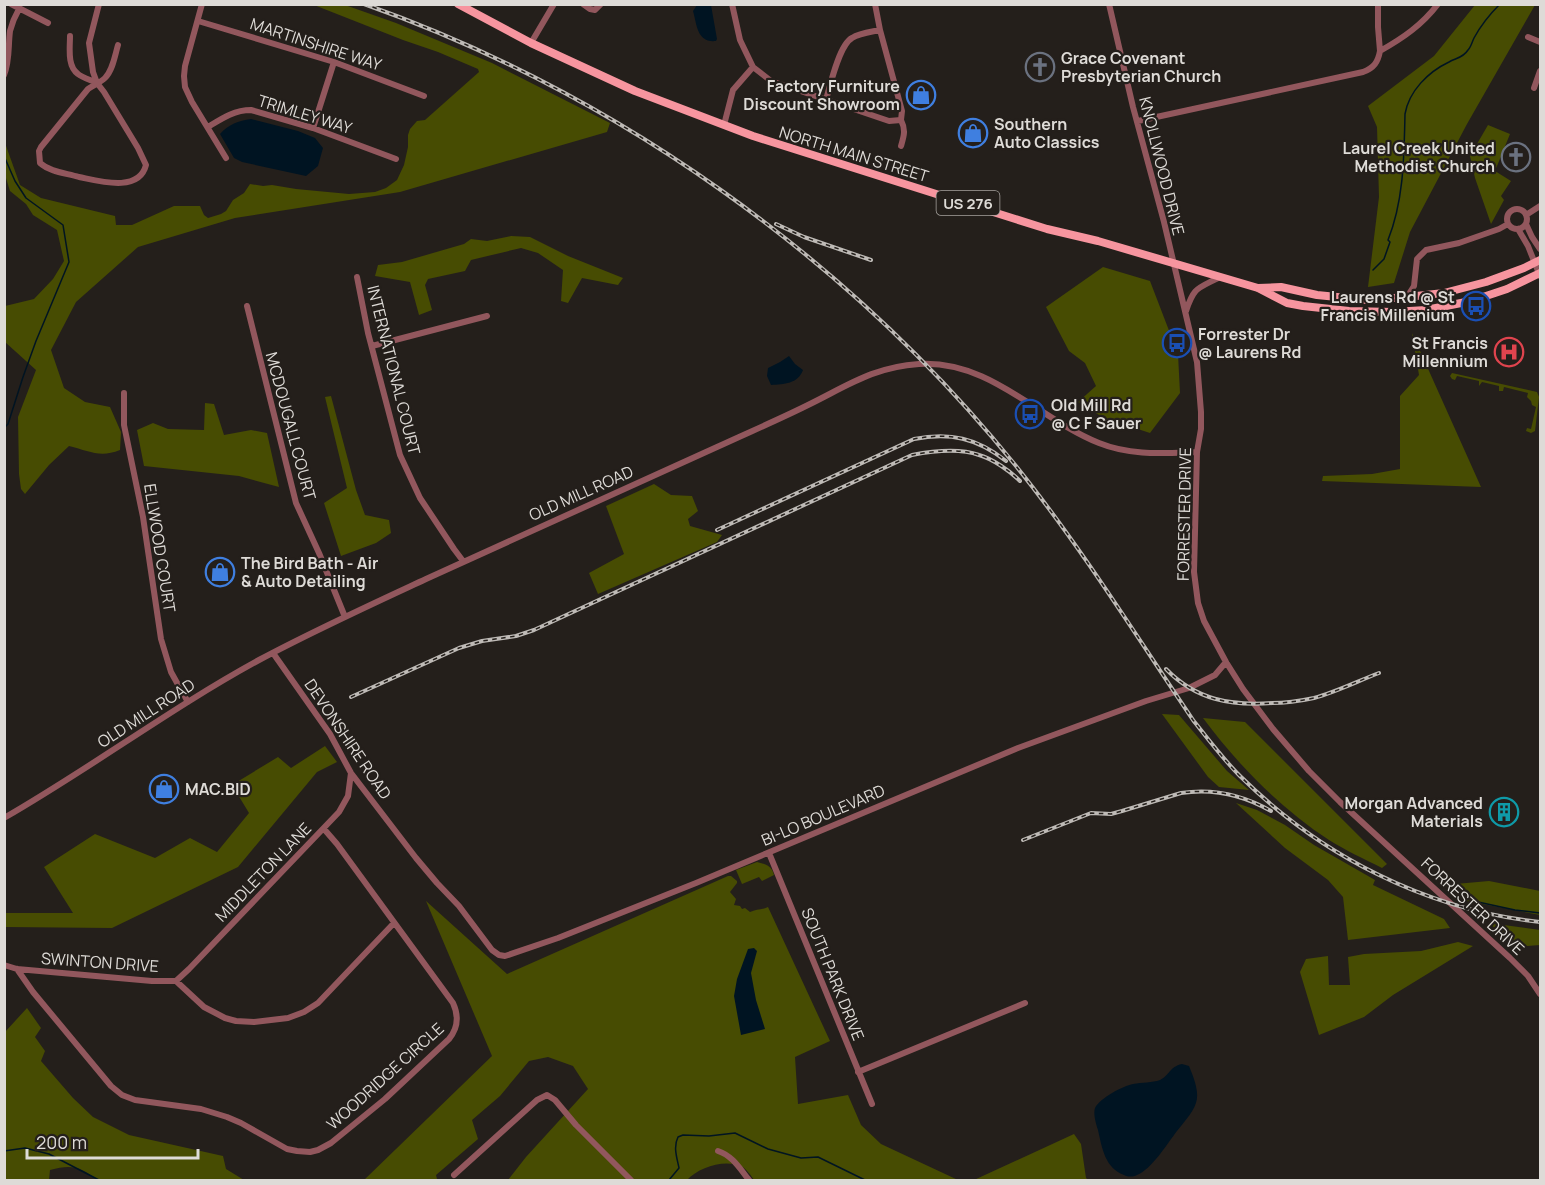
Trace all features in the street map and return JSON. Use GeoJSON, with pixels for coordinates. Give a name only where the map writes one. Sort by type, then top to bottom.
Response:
{"type":"FeatureCollection","features":[{"type":"Feature","properties":{"kind":"main road","name":"NORTH MAIN STREET"},"geometry":{"type":"LineString","coordinates":[[458,4],[531,43],[636,91],[724,125],[804,153],[1047,229],[1098,241],[1258,288]]}},
{"type":"Feature","properties":{"kind":"main road","name":"US 276"},"geometry":{"type":"LineString","coordinates":[[1258,288],[1281,287],[1317,295],[1366,300],[1407,297],[1444,293],[1486,282],[1538,261]]}},
{"type":"Feature","properties":{"kind":"main road","name":"US 276"},"geometry":{"type":"LineString","coordinates":[[1258,288],[1287,303],[1303,306],[1349,311],[1393,312],[1426,310],[1471,302],[1540,274]]}},
{"type":"Feature","properties":{"kind":"street"},"geometry":{"type":"LineString","coordinates":[[11,4],[48,23]]}},
{"type":"Feature","properties":{"kind":"street"},"geometry":{"type":"LineString","coordinates":[[99,4],[89,43],[93,72],[97,83],[138,148],[146,165],[145,170],[140,176],[124,182],[104,182],[50,170],[40,162],[41,147],[88,89],[97,83],[106,78],[118,45]]}},
{"type":"Feature","properties":{"kind":"street"},"geometry":{"type":"LineString","coordinates":[[202,4],[185,66],[185,87],[226,158]]}},
{"type":"Feature","properties":{"kind":"street"},"geometry":{"type":"LineString","coordinates":[[531,43],[554,4]]}},
{"type":"Feature","properties":{"kind":"street"},"geometry":{"type":"LineString","coordinates":[[583,4],[595,10],[601,4]]}},
{"type":"Feature","properties":{"kind":"street"},"geometry":{"type":"LineString","coordinates":[[732,4],[740,40],[753,67],[771,81],[889,121],[901,120]]}},
{"type":"Feature","properties":{"kind":"street"},"geometry":{"type":"LineString","coordinates":[[875,4],[902,111],[901,120],[905,134],[901,146]]}},
{"type":"Feature","properties":{"kind":"street","name":"KNOLLWOOD DRIVE"},"geometry":{"type":"LineString","coordinates":[[1109,4],[1173,264]]}},
{"type":"Feature","properties":{"kind":"street"},"geometry":{"type":"LineString","coordinates":[[1138,121],[1366,72],[1379,61],[1378,4]]}},
{"type":"Feature","properties":{"kind":"street"},"geometry":{"type":"LineString","coordinates":[[1380,51],[1408,34],[1438,4]]}},
{"type":"Feature","properties":{"kind":"street"},"geometry":{"type":"LineString","coordinates":[[4,75],[8,65],[12,22],[19,9]]}},
{"type":"Feature","properties":{"kind":"street","name":"MARTINSHIRE WAY"},"geometry":{"type":"LineString","coordinates":[[198,21],[334,62],[424,96]]}},
{"type":"Feature","properties":{"kind":"street"},"geometry":{"type":"LineString","coordinates":[[826,100],[835,70],[848,40],[860,34],[880,30]]}},
{"type":"Feature","properties":{"kind":"street"},"geometry":{"type":"LineString","coordinates":[[70,36],[70,56],[74,70],[79,75],[97,83]]}},
{"type":"Feature","properties":{"kind":"street"},"geometry":{"type":"LineString","coordinates":[[1528,37],[1540,42]]}},
{"type":"Feature","properties":{"kind":"street"},"geometry":{"type":"LineString","coordinates":[[314,128],[334,62]]}},
{"type":"Feature","properties":{"kind":"street"},"geometry":{"type":"LineString","coordinates":[[724,125],[733,90],[753,67]]}},
{"type":"Feature","properties":{"kind":"street"},"geometry":{"type":"LineString","coordinates":[[1534,88],[1540,71]]}},
{"type":"Feature","properties":{"kind":"street","name":"TRIMLEY WAY"},"geometry":{"type":"LineString","coordinates":[[208,127],[229,115],[250,110],[314,128],[396,159]]}},
{"type":"Feature","properties":{"kind":"street"},"geometry":{"type":"LineString","coordinates":[[1526,215],[1540,206]]}},
{"type":"Feature","properties":{"kind":"street"},"geometry":{"type":"LineString","coordinates":[[1526,224],[1518,229],[1511,228],[1506,216],[1513,209],[1521,209],[1526,215],[1526,224],[1532,237],[1540,249]]}},
{"type":"Feature","properties":{"kind":"street"},"geometry":{"type":"LineString","coordinates":[[1407,297],[1414,286],[1417,259],[1426,250],[1460,243],[1499,230],[1508,224]]}},
{"type":"Feature","properties":{"kind":"street"},"geometry":{"type":"LineString","coordinates":[[1518,229],[1538,261],[1540,274]]}},
{"type":"Feature","properties":{"kind":"street","name":"FORRESTER DRIVE"},"geometry":{"type":"LineString","coordinates":[[1173,264],[1194,345],[1200,389],[1193,561],[1198,603],[1204,621],[1226,662],[1273,729],[1309,771],[1516,964],[1528,976],[1540,994]]}},
{"type":"Feature","properties":{"kind":"street","name":"INTERNATIONAL COURT"},"geometry":{"type":"LineString","coordinates":[[357,277],[372,346],[405,469],[430,514],[463,561]]}},
{"type":"Feature","properties":{"kind":"street"},"geometry":{"type":"LineString","coordinates":[[1185,312],[1195,290],[1218,278]]}},
{"type":"Feature","properties":{"kind":"street"},"geometry":{"type":"LineString","coordinates":[[1414,286],[1425,295]]}},
{"type":"Feature","properties":{"kind":"street","name":"MCDOUGALL COURT"},"geometry":{"type":"LineString","coordinates":[[247,306],[296,503],[345,617]]}},
{"type":"Feature","properties":{"kind":"street"},"geometry":{"type":"LineString","coordinates":[[372,346],[487,316]]}},
{"type":"Feature","properties":{"kind":"street","name":"OLD MILL ROAD"},"geometry":{"type":"LineString","coordinates":[[4,818],[232,675],[273,653],[463,561],[786,416],[866,375],[917,364],[959,368],[1011,390],[1026,402],[1096,442],[1120,449],[1150,453],[1197,452]]}},
{"type":"Feature","properties":{"kind":"street","name":"ELLWOOD COURT"},"geometry":{"type":"LineString","coordinates":[[124,393],[124,425],[143,517],[161,639],[171,672],[188,702]]}},
{"type":"Feature","properties":{"kind":"street","name":"DEVONSHIRE ROAD"},"geometry":{"type":"LineString","coordinates":[[273,653],[333,737],[351,773],[430,876],[449,895]]}},
{"type":"Feature","properties":{"kind":"street","name":"BI-LO BOULEVARD"},"geometry":{"type":"LineString","coordinates":[[449,895],[494,952],[508,956],[769,853],[1018,748],[1146,701],[1189,688],[1215,675],[1226,662]]}},
{"type":"Feature","properties":{"kind":"street","name":"MIDDLETON LANE"},"geometry":{"type":"LineString","coordinates":[[176,981],[339,813],[348,796],[351,773]]}},
{"type":"Feature","properties":{"kind":"street","name":"WOODRIDGE CIRCLE"},"geometry":{"type":"LineString","coordinates":[[17,969],[33,992],[103,1077],[122,1095],[142,1102],[213,1112],[241,1123],[286,1149],[310,1152],[318,1150],[331,1143],[385,1099],[449,1039],[456,1029],[457,1016],[453,1003],[324,829]]}},
{"type":"Feature","properties":{"kind":"street","name":"SOUTH PARK DRIVE"},"geometry":{"type":"LineString","coordinates":[[769,853],[872,1104]]}},
{"type":"Feature","properties":{"kind":"street","name":"SWINTON DRIVE"},"geometry":{"type":"LineString","coordinates":[[4,965],[17,969],[152,981],[176,981],[204,1007],[225,1018],[254,1022],[288,1018],[318,1003],[394,923]]}},
{"type":"Feature","properties":{"kind":"street"},"geometry":{"type":"LineString","coordinates":[[858,1072],[1025,1003]]}},
{"type":"Feature","properties":{"kind":"street"},"geometry":{"type":"LineString","coordinates":[[454,1175],[537,1100],[547,1095],[555,1100],[576,1125],[631,1180]]}},
{"type":"Feature","properties":{"kind":"street"},"geometry":{"type":"LineString","coordinates":[[718,1151],[727,1154],[749,1180]]}},
{"type":"Feature","properties":{"kind":"shaded area"},"geometry":{"type":"Polygon","coordinates":[[[314,5],[345,5],[396,23],[492,63],[610,123],[607,132],[400,192],[235,218],[138,247],[76,302],[51,350],[64,388],[85,402],[110,407],[121,432],[120,450],[100,454],[69,446],[49,465],[25,494],[21,489],[19,474],[18,417],[36,370],[5,342],[5,306],[34,299],[53,279],[64,261],[57,230],[33,215],[26,204],[10,191],[5,175],[5,143],[20,185],[41,198],[115,216],[116,225],[132,225],[174,206],[200,206],[208,218],[226,211],[233,200],[244,193],[250,184],[349,194],[375,192],[386,188],[397,180],[404,165],[410,129],[417,121],[425,120],[479,72],[478,69],[314,5]]]}},
{"type":"Feature","properties":{"kind":"shaded area"},"geometry":{"type":"Polygon","coordinates":[[[1475,5],[1535,5],[1467,124],[1410,232],[1394,283],[1368,287],[1379,197],[1377,127],[1368,106],[1434,56],[1475,5]]]}},
{"type":"Feature","properties":{"kind":"shaded area"},"geometry":{"type":"Polygon","coordinates":[[[1488,125],[1510,134],[1495,171],[1511,181],[1501,196],[1504,200],[1491,224],[1470,156],[1488,125]]]}},
{"type":"Feature","properties":{"kind":"shaded area"},"geometry":{"type":"Polygon","coordinates":[[[511,236],[530,237],[568,256],[623,278],[618,285],[582,278],[568,303],[561,301],[563,270],[538,253],[521,248],[471,260],[465,271],[428,279],[425,285],[432,310],[419,315],[410,282],[375,276],[378,265],[402,262],[464,244],[471,239],[487,241],[511,236]]]}},
{"type":"Feature","properties":{"kind":"shaded area"},"geometry":{"type":"Polygon","coordinates":[[[1103,267],[1150,281],[1178,354],[1180,393],[1150,433],[1104,418],[1078,402],[1096,386],[1085,363],[1069,351],[1046,307],[1103,267]]]}},
{"type":"Feature","properties":{"kind":"shaded area"},"geometry":{"type":"Polygon","coordinates":[[[1412,333],[1481,487],[1322,481],[1323,476],[1372,474],[1400,469],[1400,396],[1419,375],[1412,333]]]}},
{"type":"Feature","properties":{"kind":"shaded area"},"geometry":{"type":"Polygon","coordinates":[[[1452,373],[1537,392],[1539,397],[1535,431],[1531,433],[1526,431],[1527,428],[1531,429],[1536,407],[1527,397],[1528,393],[1504,387],[1503,391],[1499,391],[1499,386],[1482,382],[1479,386],[1479,381],[1457,376],[1455,380],[1450,376],[1452,373]]]}},
{"type":"Feature","properties":{"kind":"shaded area"},"geometry":{"type":"Polygon","coordinates":[[[331,396],[365,515],[389,520],[391,533],[376,543],[341,556],[324,503],[347,488],[325,397],[331,396]]]}},
{"type":"Feature","properties":{"kind":"shaded area"},"geometry":{"type":"Polygon","coordinates":[[[205,403],[214,404],[224,435],[251,430],[267,433],[279,487],[239,476],[144,466],[137,430],[153,423],[168,429],[204,430],[205,403]]]}},
{"type":"Feature","properties":{"kind":"shaded area"},"geometry":{"type":"Polygon","coordinates":[[[654,484],[671,495],[692,496],[698,511],[688,519],[690,526],[722,535],[717,542],[598,594],[589,573],[624,554],[606,506],[654,484]]]}},
{"type":"Feature","properties":{"kind":"shaded area"},"geometry":{"type":"Polygon","coordinates":[[[1162,714],[1179,715],[1227,771],[1249,790],[1219,787],[1208,777],[1162,714]]]}},
{"type":"Feature","properties":{"kind":"shaded area"},"geometry":{"type":"Polygon","coordinates":[[[1203,718],[1245,722],[1387,864],[1382,868],[1348,851],[1294,814],[1245,769],[1203,718]]]}},
{"type":"Feature","properties":{"kind":"shaded area"},"geometry":{"type":"Polygon","coordinates":[[[325,746],[337,762],[317,772],[238,867],[112,928],[5,927],[5,913],[73,913],[44,867],[95,834],[155,858],[190,838],[217,852],[249,813],[232,785],[278,757],[291,768],[325,746]]]}},
{"type":"Feature","properties":{"kind":"shaded area"},"geometry":{"type":"Polygon","coordinates":[[[1236,803],[1257,810],[1285,825],[1314,845],[1375,880],[1373,885],[1444,919],[1450,928],[1348,940],[1343,897],[1328,880],[1285,848],[1236,803]]]}},
{"type":"Feature","properties":{"kind":"shaded area"},"geometry":{"type":"Polygon","coordinates":[[[757,862],[770,867],[774,875],[762,881],[759,877],[742,884],[736,870],[757,862]]]}},
{"type":"Feature","properties":{"kind":"shaded area"},"geometry":{"type":"Polygon","coordinates":[[[728,876],[737,881],[730,892],[736,899],[734,905],[750,912],[768,907],[830,1041],[795,1057],[798,1104],[848,1095],[861,1125],[881,1144],[958,1180],[754,1180],[743,1167],[727,1163],[705,1168],[687,1180],[508,1180],[588,1089],[573,1066],[548,1057],[529,1061],[500,1096],[472,1120],[478,1139],[436,1175],[437,1179],[456,1180],[364,1180],[492,1056],[426,901],[507,974],[728,876]]]}},
{"type":"Feature","properties":{"kind":"shaded area"},"geometry":{"type":"Polygon","coordinates":[[[1489,881],[1540,891],[1540,915],[1461,900],[1444,885],[1489,881]]]}},
{"type":"Feature","properties":{"kind":"shaded area"},"geometry":{"type":"Polygon","coordinates":[[[1489,923],[1540,930],[1540,945],[1516,947],[1489,923]]]}},
{"type":"Feature","properties":{"kind":"shaded area"},"geometry":{"type":"Polygon","coordinates":[[[1458,942],[1473,946],[1393,995],[1364,1017],[1319,1035],[1300,972],[1306,959],[1328,956],[1329,985],[1350,985],[1348,957],[1421,951],[1458,942]]]}},
{"type":"Feature","properties":{"kind":"shaded area"},"geometry":{"type":"Polygon","coordinates":[[[27,1008],[41,1028],[35,1037],[45,1051],[41,1061],[93,1117],[129,1135],[223,1156],[226,1169],[244,1180],[97,1180],[76,1168],[64,1167],[50,1170],[49,1180],[5,1180],[5,1032],[27,1008]]]}},
{"type":"Feature","properties":{"kind":"shaded area"},"geometry":{"type":"Polygon","coordinates":[[[1074,1134],[1081,1144],[1088,1180],[974,1180],[1074,1134]]]}},
{"type":"Feature","properties":{"kind":"water"},"geometry":{"type":"Polygon","coordinates":[[[697,5],[711,5],[716,41],[710,41],[701,36],[693,11],[697,5]]]}},
{"type":"Feature","properties":{"kind":"water"},"geometry":{"type":"Polygon","coordinates":[[[251,119],[298,131],[315,138],[323,148],[318,166],[306,176],[242,162],[234,158],[220,134],[234,124],[251,119]]]}},
{"type":"Feature","properties":{"kind":"water"},"geometry":{"type":"Polygon","coordinates":[[[789,356],[803,370],[801,375],[794,381],[771,385],[767,376],[768,368],[789,356]]]}},
{"type":"Feature","properties":{"kind":"water"},"geometry":{"type":"Polygon","coordinates":[[[754,948],[757,951],[751,973],[765,1029],[741,1035],[734,996],[737,979],[748,949],[754,948]]]}},
{"type":"Feature","properties":{"kind":"water"},"geometry":{"type":"Polygon","coordinates":[[[1182,1064],[1189,1066],[1196,1087],[1194,1108],[1159,1156],[1143,1172],[1126,1176],[1118,1172],[1112,1168],[1103,1150],[1095,1119],[1095,1108],[1102,1100],[1118,1090],[1133,1084],[1160,1080],[1174,1067],[1182,1064]]]}},
{"type":"Feature","properties":{"kind":"waterway"},"geometry":{"type":"LineString","coordinates":[[1373,270],[1384,259],[1397,209],[1402,178],[1407,106],[1415,90],[1427,77],[1466,53],[1483,24],[1500,4]]}},
{"type":"Feature","properties":{"kind":"waterway"},"geometry":{"type":"LineString","coordinates":[[4,156],[15,181],[26,198],[63,225],[69,262],[36,341],[8,424],[4,428]]}},
{"type":"Feature","properties":{"kind":"waterway"},"geometry":{"type":"LineString","coordinates":[[1459,892],[1478,902],[1540,913]]}},
{"type":"Feature","properties":{"kind":"waterway"},"geometry":{"type":"LineString","coordinates":[[669,1180],[679,1168],[676,1156],[678,1137],[735,1133],[768,1149],[801,1158],[818,1157],[865,1180]]}},
{"type":"Feature","properties":{"kind":"waterway"},"geometry":{"type":"LineString","coordinates":[[4,1151],[25,1148],[49,1154],[99,1180]]}},
{"type":"Feature","properties":{"kind":"railway"},"geometry":{"type":"LineString","coordinates":[[364,4],[458,41],[549,85],[637,135],[722,191],[803,252],[879,319],[950,390],[1016,466],[1085,559],[1193,720],[1240,776],[1305,831],[1378,874],[1417,892],[1457,905],[1498,916],[1540,922]]}},
{"type":"Feature","properties":{"kind":"railway"},"geometry":{"type":"LineString","coordinates":[[776,224],[804,237],[871,260]]}},
{"type":"Feature","properties":{"kind":"railway"},"geometry":{"type":"LineString","coordinates":[[717,530],[914,439],[939,436],[963,439],[984,447],[1006,461]]}},
{"type":"Feature","properties":{"kind":"railway"},"geometry":{"type":"LineString","coordinates":[[351,697],[459,648],[534,630],[912,455],[963,451],[995,462],[1020,481]]}},
{"type":"Feature","properties":{"kind":"railway"},"geometry":{"type":"LineString","coordinates":[[1166,669],[1189,688],[1202,694],[1228,702],[1257,704],[1314,698],[1379,673]]}},
{"type":"Feature","properties":{"kind":"railway"},"geometry":{"type":"LineString","coordinates":[[1023,840],[1091,813],[1111,814],[1181,793],[1205,791],[1228,794],[1271,811]]}},
{"type":"Feature","properties":{"kind":"place","name":"Grace Covenant Presbyterian Church"},"geometry":{"type":"Point","coordinates":[1040,67]}},
{"type":"Feature","properties":{"kind":"place","name":"Factory Furniture Discount Showroom"},"geometry":{"type":"Point","coordinates":[921,95]}},
{"type":"Feature","properties":{"kind":"place","name":"Southern Auto Classics"},"geometry":{"type":"Point","coordinates":[973,133]}},
{"type":"Feature","properties":{"kind":"place","name":"Laurel Creek United Methodist Church"},"geometry":{"type":"Point","coordinates":[1516,157]}},
{"type":"Feature","properties":{"kind":"place","name":"Laurens Rd @ St Francis Millenium"},"geometry":{"type":"Point","coordinates":[1476,306]}},
{"type":"Feature","properties":{"kind":"place","name":"Forrester Dr @ Laurens Rd"},"geometry":{"type":"Point","coordinates":[1177,343]}},
{"type":"Feature","properties":{"kind":"place","name":"St Francis Millennium"},"geometry":{"type":"Point","coordinates":[1509,352]}},
{"type":"Feature","properties":{"kind":"place","name":"Old Mill Rd @ C F Sauer"},"geometry":{"type":"Point","coordinates":[1030,414]}},
{"type":"Feature","properties":{"kind":"place","name":"The Bird Bath - Air & Auto Detailing"},"geometry":{"type":"Point","coordinates":[220,572]}},
{"type":"Feature","properties":{"kind":"place","name":"MAC.BID"},"geometry":{"type":"Point","coordinates":[164,789]}},
{"type":"Feature","properties":{"kind":"place","name":"Morgan Advanced Materials"},"geometry":{"type":"Point","coordinates":[1504,812]}}]}
